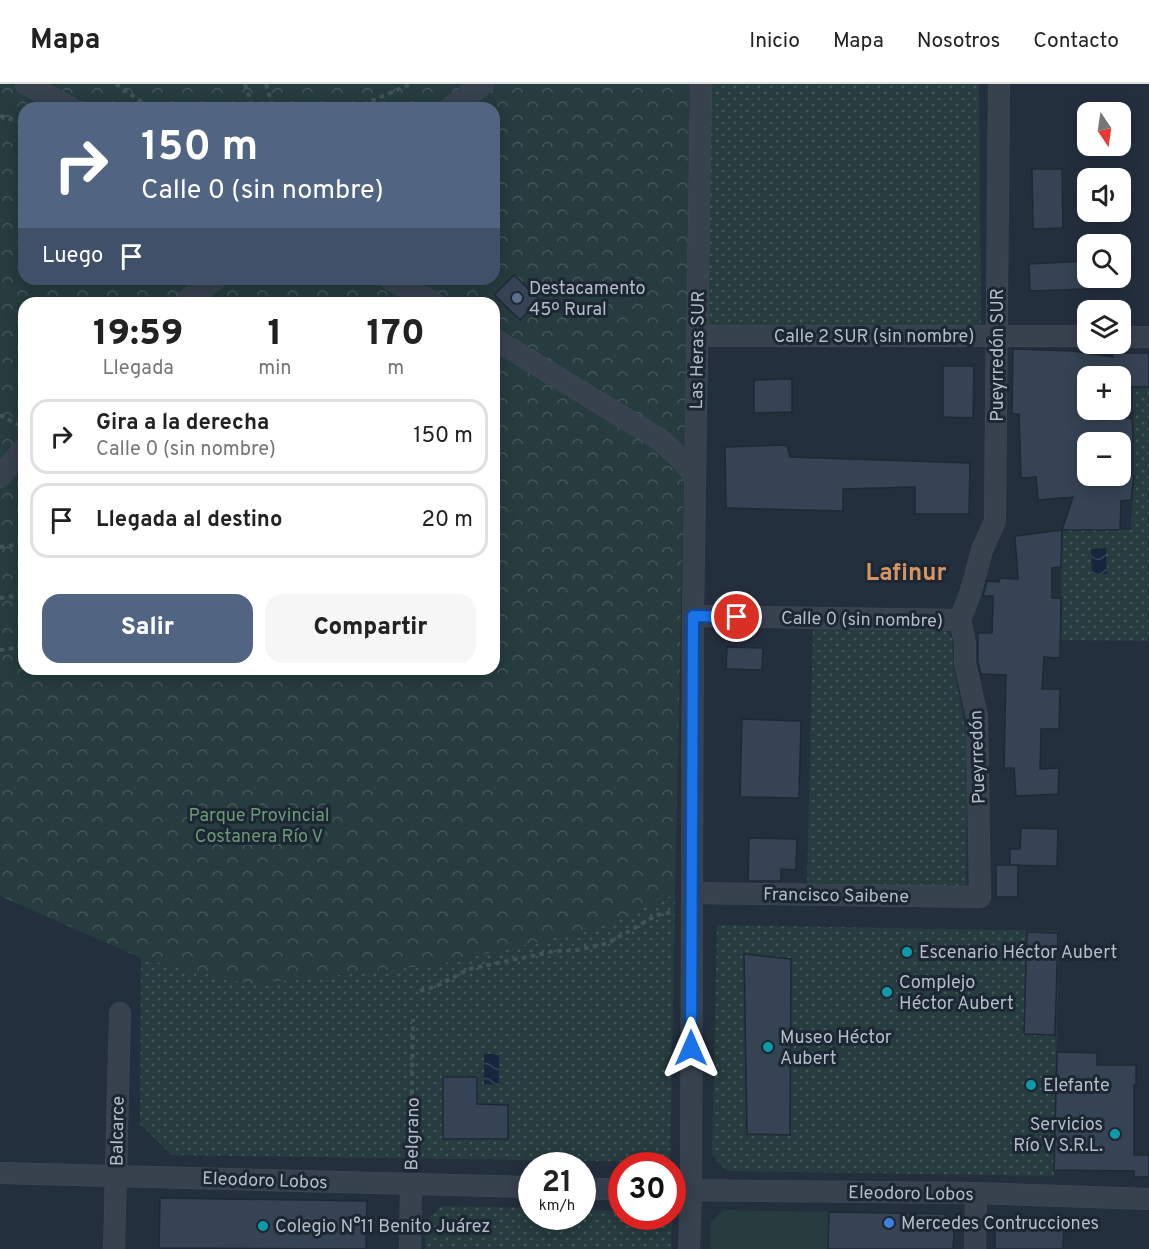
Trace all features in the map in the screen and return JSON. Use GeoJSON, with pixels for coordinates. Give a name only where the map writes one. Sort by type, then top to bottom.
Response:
{"type":"FeatureCollection","features":[{"type":"Feature","properties":{"kind":"street"},"geometry":{"type":"LineString","coordinates":[[26,84],[60,102]]}},
{"type":"Feature","properties":{"kind":"street"},"geometry":{"type":"LineString","coordinates":[[458,102],[483,84]]}},
{"type":"Feature","properties":{"kind":"street","name":"Las Heras SUR"},"geometry":{"type":"LineString","coordinates":[[683,1152],[692,901],[693,616],[701,84]]}},
{"type":"Feature","properties":{"kind":"street","name":"Pueyrredón SUR"},"geometry":{"type":"LineString","coordinates":[[960,620],[982,550],[995,521],[999,84]]}},
{"type":"Feature","properties":{"kind":"street"},"geometry":{"type":"LineString","coordinates":[[192,297],[207,285]]}},
{"type":"Feature","properties":{"kind":"street"},"geometry":{"type":"LineString","coordinates":[[401,285],[423,297]]}},
{"type":"Feature","properties":{"kind":"street","name":"Calle 2 SUR (sin nombre)"},"geometry":{"type":"LineString","coordinates":[[697,336],[1077,336]]}},
{"type":"Feature","properties":{"kind":"street"},"geometry":{"type":"LineString","coordinates":[[1131,337],[1149,337]]}},
{"type":"Feature","properties":{"kind":"street"},"geometry":{"type":"LineString","coordinates":[[500,343],[658,439],[679,457],[695,476]]}},
{"type":"Feature","properties":{"kind":"street"},"geometry":{"type":"LineString","coordinates":[[0,477],[18,455]]}},
{"type":"Feature","properties":{"kind":"street","name":"Calle 0 (sin nombre)"},"geometry":{"type":"LineString","coordinates":[[693,616],[960,620]]}},
{"type":"Feature","properties":{"kind":"street","name":"Pueyrredón"},"geometry":{"type":"LineString","coordinates":[[960,620],[965,643],[965,663],[977,716],[980,897]]}},
{"type":"Feature","properties":{"kind":"street","name":"Francisco Saibene"},"geometry":{"type":"LineString","coordinates":[[692,901],[980,897]]}},
{"type":"Feature","properties":{"kind":"street","name":"Balcarce"},"geometry":{"type":"LineString","coordinates":[[114,1249],[120,1013]]}},
{"type":"Feature","properties":{"kind":"street","name":"Eleodoro Lobos"},"geometry":{"type":"LineString","coordinates":[[0,1173],[518,1188]]}},
{"type":"Feature","properties":{"kind":"street","name":"Belgrano"},"geometry":{"type":"LineString","coordinates":[[410,1249],[411,1185]]}},
{"type":"Feature","properties":{"kind":"street","name":"Eleodoro Lobos"},"geometry":{"type":"LineString","coordinates":[[686,1190],[976,1193],[1149,1199]]}},
{"type":"Feature","properties":{"kind":"street"},"geometry":{"type":"LineString","coordinates":[[975,1249],[976,1193]]}},
{"type":"Feature","properties":{"kind":"street","name":"Las Heras SUR"},"geometry":{"type":"LineString","coordinates":[[686,1224],[689,1249]]}},
{"type":"Feature","properties":{"kind":"path"},"geometry":{"type":"LineString","coordinates":[[117,84],[142,102]]}},
{"type":"Feature","properties":{"kind":"path"},"geometry":{"type":"LineString","coordinates":[[245,84],[251,102]]}},
{"type":"Feature","properties":{"kind":"path"},"geometry":{"type":"LineString","coordinates":[[266,84],[271,102]]}},
{"type":"Feature","properties":{"kind":"path"},"geometry":{"type":"LineString","coordinates":[[369,102],[411,84]]}},
{"type":"Feature","properties":{"kind":"path"},"geometry":{"type":"LineString","coordinates":[[0,116],[18,121]]}},
{"type":"Feature","properties":{"kind":"path"},"geometry":{"type":"LineString","coordinates":[[0,415],[18,425]]}},
{"type":"Feature","properties":{"kind":"path"},"geometry":{"type":"LineString","coordinates":[[0,547],[18,545]]}},
{"type":"Feature","properties":{"kind":"path"},"geometry":{"type":"LineString","coordinates":[[0,598],[18,596]]}},
{"type":"Feature","properties":{"kind":"path"},"geometry":{"type":"LineString","coordinates":[[0,650],[18,648]]}},
{"type":"Feature","properties":{"kind":"path"},"geometry":{"type":"LineString","coordinates":[[420,991],[437,986],[469,969],[555,951],[578,950],[608,943],[657,915],[692,901]]}},
{"type":"Feature","properties":{"kind":"path","name":"Belgrano"},"geometry":{"type":"LineString","coordinates":[[411,1185],[413,1019]]}},
{"type":"Feature","properties":{"kind":"green space","name":"Parque Provincial Costanera Río V"},"geometry":{"type":"Polygon","coordinates":[[[0,84],[692,84],[675,894],[590,930],[435,965],[249,984],[141,958],[0,896],[0,84]]]}},
{"type":"Feature","properties":{"kind":"green space"},"geometry":{"type":"Polygon","coordinates":[[[709,84],[979,84],[981,329],[707,329],[709,84]]]}},
{"type":"Feature","properties":{"kind":"green space"},"geometry":{"type":"Polygon","coordinates":[[[1133,387],[1149,387],[1149,641],[1061,640],[1062,530],[1131,530],[1134,468],[1133,387]]]}},
{"type":"Feature","properties":{"kind":"green space"},"geometry":{"type":"Polygon","coordinates":[[[813,629],[945,629],[952,639],[954,670],[968,742],[966,887],[807,886],[813,629]]]}},
{"type":"Feature","properties":{"kind":"green space"},"geometry":{"type":"Polygon","coordinates":[[[675,894],[670,1152],[608,1152],[608,1161],[596,1161],[596,1152],[518,1152],[518,1160],[172,1155],[140,1124],[141,958],[249,984],[435,965],[590,930],[675,894]]]}},
{"type":"Feature","properties":{"kind":"green space","name":"Complejo Héctor Aubert"},"geometry":{"type":"Polygon","coordinates":[[[717,925],[1059,931],[1054,1176],[727,1171],[712,1155],[717,925]]]}},
{"type":"Feature","properties":{"kind":"green space"},"geometry":{"type":"Polygon","coordinates":[[[442,1206],[518,1208],[518,1230],[596,1230],[596,1210],[608,1211],[608,1230],[672,1230],[671,1249],[425,1249],[426,1221],[442,1206]]]}},
{"type":"Feature","properties":{"kind":"green space"},"geometry":{"type":"Polygon","coordinates":[[[723,1210],[829,1212],[828,1249],[710,1249],[711,1221],[723,1210]]]}},
{"type":"Feature","properties":{"kind":"water"},"geometry":{"type":"Polygon","coordinates":[[[1106,548],[1107,574],[1092,574],[1091,549],[1106,548]]]}},
{"type":"Feature","properties":{"kind":"water"},"geometry":{"type":"Polygon","coordinates":[[[484,1054],[499,1054],[499,1085],[484,1084],[484,1054]]]}},
{"type":"Feature","properties":{"kind":"building"},"geometry":{"type":"Polygon","coordinates":[[[1032,169],[1062,169],[1063,228],[1033,229],[1032,169]]]}},
{"type":"Feature","properties":{"kind":"building"},"geometry":{"type":"Polygon","coordinates":[[[1077,261],[1077,288],[1086,289],[1030,291],[1029,264],[1077,261]]]}},
{"type":"Feature","properties":{"kind":"building","name":"Destacamento 45º Rural"},"geometry":{"type":"Polygon","coordinates":[[[514,275],[540,300],[520,320],[500,301],[500,297],[494,295],[514,275]]]}},
{"type":"Feature","properties":{"kind":"building"},"geometry":{"type":"Polygon","coordinates":[[[1013,349],[1072,351],[1077,352],[1077,354],[1113,357],[1113,354],[1149,353],[1149,387],[1131,387],[1131,366],[1077,366],[1077,420],[1131,420],[1132,418],[1133,442],[1131,442],[1131,432],[1077,432],[1077,486],[1131,486],[1131,476],[1134,476],[1131,500],[1121,501],[1120,530],[1062,530],[1073,497],[1038,500],[1036,477],[1021,478],[1019,414],[1012,414],[1013,349]]]}},
{"type":"Feature","properties":{"kind":"building"},"geometry":{"type":"Polygon","coordinates":[[[943,366],[974,366],[973,418],[943,417],[943,366]]]}},
{"type":"Feature","properties":{"kind":"building"},"geometry":{"type":"Polygon","coordinates":[[[792,379],[792,412],[754,413],[754,380],[792,379]]]}},
{"type":"Feature","properties":{"kind":"building"},"geometry":{"type":"Polygon","coordinates":[[[787,445],[790,457],[970,463],[969,514],[915,514],[915,487],[843,489],[843,511],[726,508],[725,447],[787,445]]]}},
{"type":"Feature","properties":{"kind":"building"},"geometry":{"type":"Polygon","coordinates":[[[1062,530],[1061,567],[1052,568],[1052,598],[1061,598],[1060,658],[1044,657],[1042,689],[1060,689],[1059,729],[1041,729],[1040,769],[1059,768],[1058,794],[1016,796],[1014,768],[1004,768],[1006,675],[981,674],[978,662],[978,633],[992,633],[993,596],[983,596],[987,581],[999,582],[1000,578],[1018,579],[1015,536],[1062,530]]]}},
{"type":"Feature","properties":{"kind":"building"},"geometry":{"type":"Polygon","coordinates":[[[727,647],[763,648],[762,670],[726,669],[727,647]]]}},
{"type":"Feature","properties":{"kind":"building"},"geometry":{"type":"Polygon","coordinates":[[[742,719],[801,721],[799,798],[740,797],[742,719]]]}},
{"type":"Feature","properties":{"kind":"building"},"geometry":{"type":"Polygon","coordinates":[[[1021,828],[1058,829],[1057,866],[1010,865],[1010,849],[1020,849],[1021,828]]]}},
{"type":"Feature","properties":{"kind":"building"},"geometry":{"type":"Polygon","coordinates":[[[749,838],[797,839],[796,870],[781,869],[781,881],[748,881],[749,838]]]}},
{"type":"Feature","properties":{"kind":"building"},"geometry":{"type":"Polygon","coordinates":[[[996,865],[1018,865],[1018,897],[996,897],[996,865]]]}},
{"type":"Feature","properties":{"kind":"building"},"geometry":{"type":"Polygon","coordinates":[[[1027,932],[1058,933],[1055,1035],[1024,1034],[1027,932]]]}},
{"type":"Feature","properties":{"kind":"building","name":"Museo Héctor Aubert"},"geometry":{"type":"Polygon","coordinates":[[[744,954],[791,959],[790,1135],[747,1134],[744,954]]]}},
{"type":"Feature","properties":{"kind":"building"},"geometry":{"type":"Polygon","coordinates":[[[1057,1052],[1097,1053],[1097,1065],[1136,1065],[1134,1155],[1149,1155],[1149,1177],[1134,1177],[1134,1171],[1054,1170],[1057,1052]]]}},
{"type":"Feature","properties":{"kind":"building"},"geometry":{"type":"Polygon","coordinates":[[[443,1077],[477,1077],[477,1104],[508,1105],[508,1139],[443,1139],[443,1077]]]}},
{"type":"Feature","properties":{"kind":"building","name":"Colegio N°11 Benito Juárez"},"geometry":{"type":"Polygon","coordinates":[[[160,1198],[367,1201],[366,1249],[159,1248],[160,1198]]]}},
{"type":"Feature","properties":{"kind":"building","name":"Mercedes Contrucciones"},"geometry":{"type":"Polygon","coordinates":[[[829,1212],[944,1214],[954,1232],[953,1249],[828,1249],[829,1212]]]}},
{"type":"Feature","properties":{"kind":"building","name":"Mercedes Contrucciones"},"geometry":{"type":"Polygon","coordinates":[[[995,1226],[1064,1226],[1063,1249],[995,1249],[995,1226]]]}},
{"type":"Feature","properties":{"kind":"place","name":"Destacamento 45º Rural"},"geometry":{"type":"Point","coordinates":[517,298]}},
{"type":"Feature","properties":{"kind":"place","name":"Escenario Héctor Aubert"},"geometry":{"type":"Point","coordinates":[907,952]}},
{"type":"Feature","properties":{"kind":"place","name":"Complejo Héctor Aubert"},"geometry":{"type":"Point","coordinates":[887,992]}},
{"type":"Feature","properties":{"kind":"place","name":"Museo Héctor Aubert"},"geometry":{"type":"Point","coordinates":[768,1047]}},
{"type":"Feature","properties":{"kind":"place","name":"Elefante"},"geometry":{"type":"Point","coordinates":[1031,1085]}},
{"type":"Feature","properties":{"kind":"place","name":"Servicios Río V S.R.L."},"geometry":{"type":"Point","coordinates":[1115,1134]}},
{"type":"Feature","properties":{"kind":"place","name":"Mercedes Contrucciones"},"geometry":{"type":"Point","coordinates":[889,1223]}},
{"type":"Feature","properties":{"kind":"place","name":"Colegio N°11 Benito Juárez"},"geometry":{"type":"Point","coordinates":[263,1226]}},
{"type":"Feature","properties":{"kind":"district","name":"Lafinur"},"geometry":{"type":"Point","coordinates":[906,572]}},
{"type":"Feature","properties":{"kind":"route"},"geometry":{"type":"LineString","coordinates":[[691,1048],[693,616],[737,617]]}}]}
